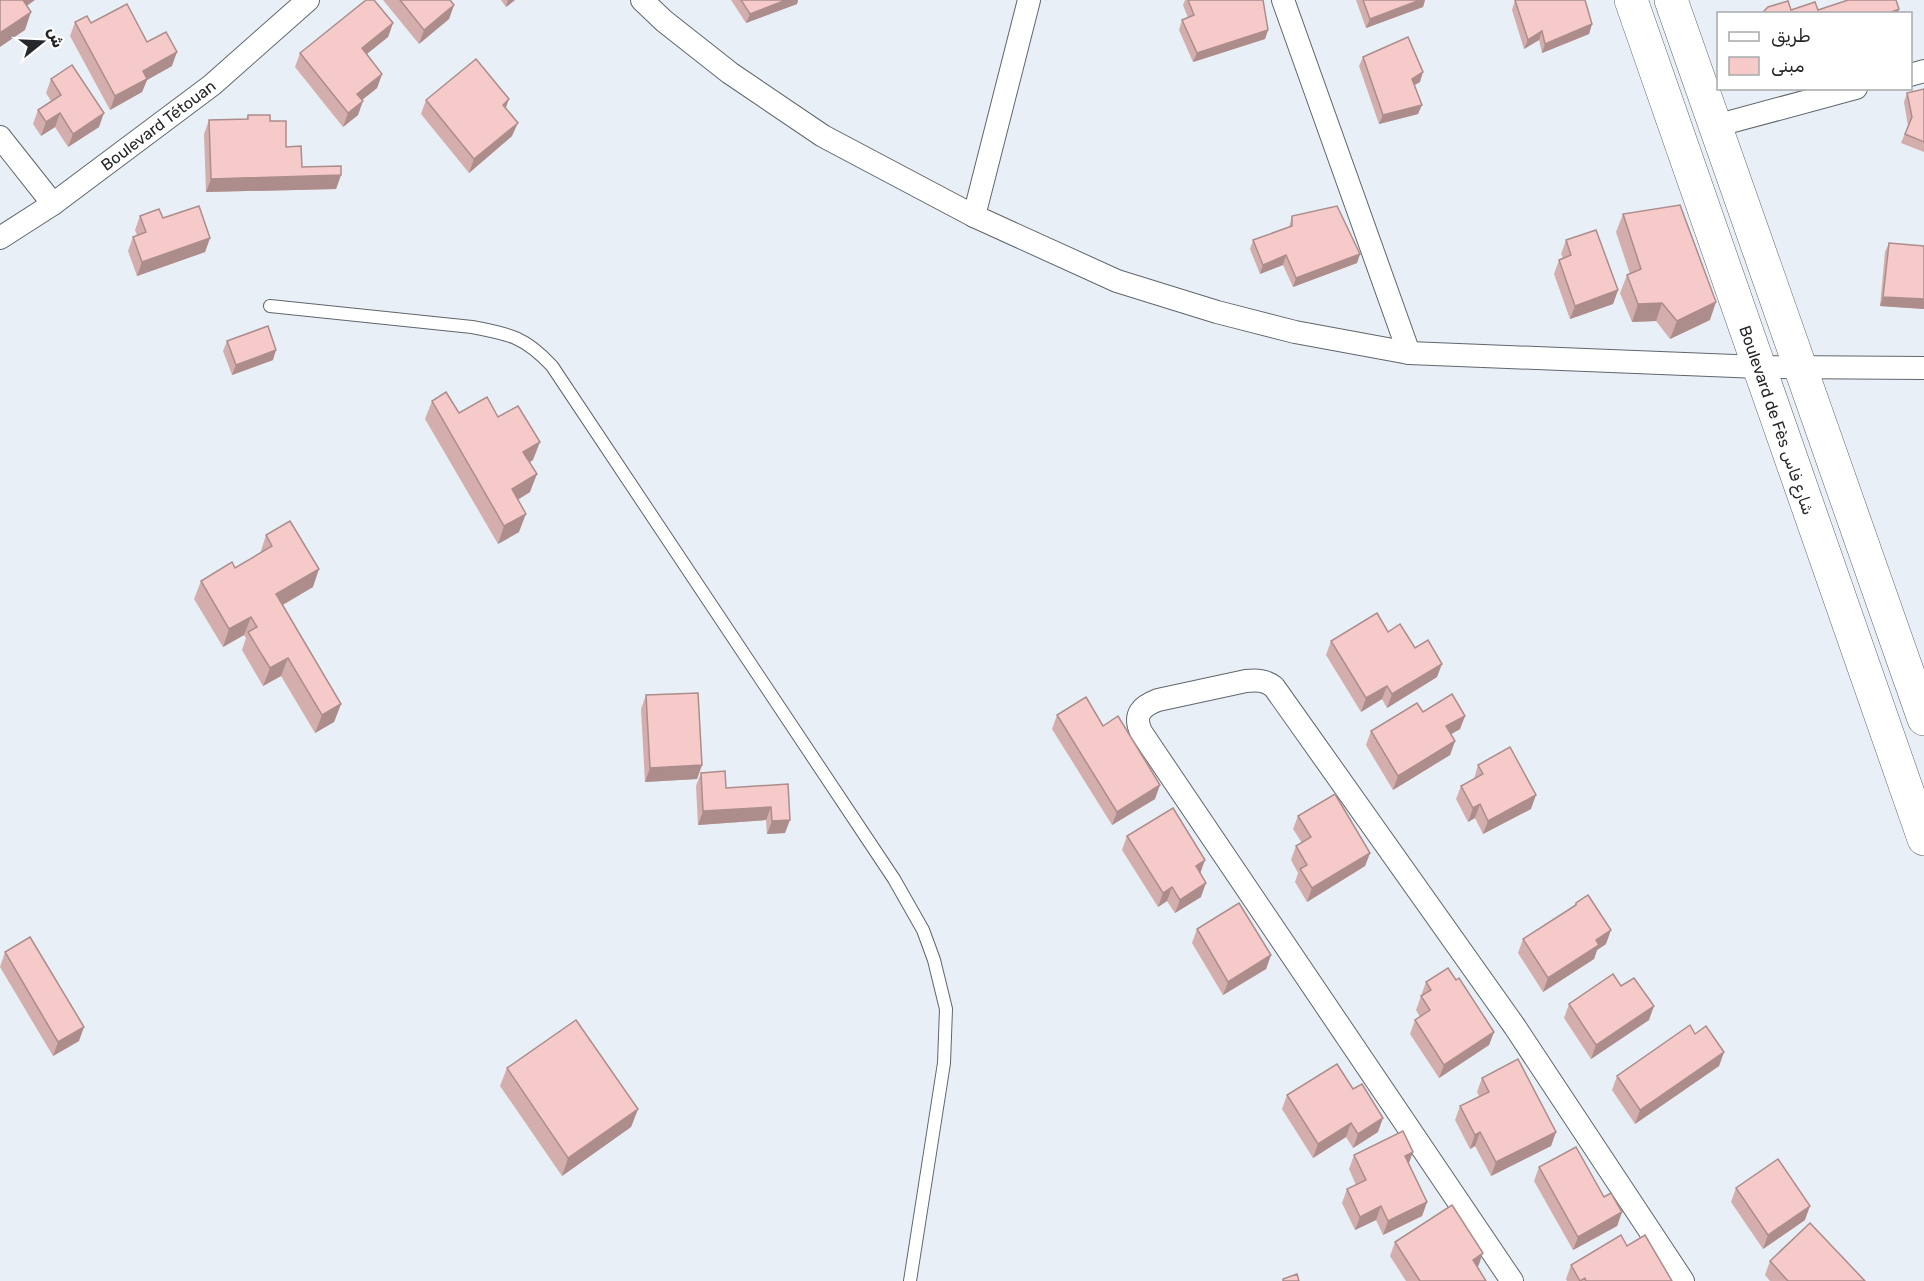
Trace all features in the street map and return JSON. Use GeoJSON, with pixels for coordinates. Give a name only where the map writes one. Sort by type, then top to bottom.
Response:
{"type":"FeatureCollection","features":[{"type":"Feature","properties":{"kind":"main road","name":"Boulevard de Fès شارع فاس"},"geometry":{"type":"LineString","coordinates":[[1631,0],[1924,839]]}},
{"type":"Feature","properties":{"kind":"main road"},"geometry":{"type":"LineString","coordinates":[[1671,0],[1924,719]]}},
{"type":"Feature","properties":{"kind":"street"},"geometry":{"type":"LineString","coordinates":[[642,0],[664,21],[730,73],[823,136],[974,216],[1117,280],[1217,312],[1295,332],[1409,353],[1759,367],[1924,368]]}},
{"type":"Feature","properties":{"kind":"street"},"geometry":{"type":"LineString","coordinates":[[974,216],[1029,0]]}},
{"type":"Feature","properties":{"kind":"street"},"geometry":{"type":"LineString","coordinates":[[1283,0],[1409,353]]}},
{"type":"Feature","properties":{"kind":"street","name":"Boulevard Tétouan"},"geometry":{"type":"LineString","coordinates":[[0,238],[52,204],[212,85],[299,3]]}},
{"type":"Feature","properties":{"kind":"street"},"geometry":{"type":"LineString","coordinates":[[1715,126],[1849,90]]}},
{"type":"Feature","properties":{"kind":"street"},"geometry":{"type":"LineString","coordinates":[[0,137],[52,204]]}},
{"type":"Feature","properties":{"kind":"street"},"geometry":{"type":"LineString","coordinates":[[1512,1281],[1141,732],[1137,725],[1137,717],[1141,709],[1148,704],[1246,681],[1260,680],[1274,687],[1515,1027],[1683,1281]]}},
{"type":"Feature","properties":{"kind":"lane"},"geometry":{"type":"LineString","coordinates":[[270,306],[472,327],[517,338],[531,345],[541,354],[552,366],[894,879],[923,930],[934,960],[946,1009],[945,1063],[910,1281]]}},
{"type":"Feature","properties":{"kind":"building"},"geometry":{"type":"Polygon","coordinates":[[[0,0],[23,0],[31,12],[0,33],[0,0]]]}},
{"type":"Feature","properties":{"kind":"building"},"geometry":{"type":"Polygon","coordinates":[[[366,0],[374,0],[393,23],[362,48],[382,74],[357,94],[363,101],[348,113],[300,53],[366,0]]]}},
{"type":"Feature","properties":{"kind":"building"},"geometry":{"type":"Polygon","coordinates":[[[400,0],[450,0],[454,5],[424,30],[400,0]]]}},
{"type":"Feature","properties":{"kind":"building"},"geometry":{"type":"Polygon","coordinates":[[[741,0],[786,0],[750,14],[741,0]]]}},
{"type":"Feature","properties":{"kind":"building"},"geometry":{"type":"Polygon","coordinates":[[[1188,0],[1263,0],[1268,30],[1197,53],[1182,20],[1194,15],[1188,0]]]}},
{"type":"Feature","properties":{"kind":"building"},"geometry":{"type":"Polygon","coordinates":[[[1363,0],[1420,0],[1370,19],[1363,0]]]}},
{"type":"Feature","properties":{"kind":"building"},"geometry":{"type":"Polygon","coordinates":[[[1515,0],[1585,0],[1592,24],[1545,44],[1542,31],[1528,40],[1515,0]]]}},
{"type":"Feature","properties":{"kind":"building"},"geometry":{"type":"Polygon","coordinates":[[[1848,0],[1896,0],[1899,9],[1892,12],[1764,12],[1768,7],[1788,1],[1791,10],[1815,2],[1818,10],[1848,0]]]}},
{"type":"Feature","properties":{"kind":"building"},"geometry":{"type":"Polygon","coordinates":[[[127,4],[147,42],[166,32],[177,52],[143,71],[147,79],[115,96],[75,22],[87,16],[91,23],[127,4]]]}},
{"type":"Feature","properties":{"kind":"building"},"geometry":{"type":"Polygon","coordinates":[[[1408,37],[1423,72],[1412,79],[1422,105],[1383,115],[1363,57],[1408,37]]]}},
{"type":"Feature","properties":{"kind":"building"},"geometry":{"type":"Polygon","coordinates":[[[476,59],[509,99],[503,105],[518,123],[474,159],[426,100],[476,59]]]}},
{"type":"Feature","properties":{"kind":"building"},"geometry":{"type":"Polygon","coordinates":[[[72,65],[104,113],[73,134],[60,113],[46,122],[38,110],[61,95],[51,79],[72,65]]]}},
{"type":"Feature","properties":{"kind":"building"},"geometry":{"type":"Polygon","coordinates":[[[1924,89],[1924,142],[1905,134],[1912,117],[1907,93],[1924,89]]]}},
{"type":"Feature","properties":{"kind":"building"},"geometry":{"type":"Polygon","coordinates":[[[248,115],[270,115],[270,121],[286,121],[286,147],[301,146],[302,167],[341,166],[341,175],[211,179],[209,120],[248,119],[248,115]]]}},
{"type":"Feature","properties":{"kind":"building"},"geometry":{"type":"Polygon","coordinates":[[[1680,205],[1716,302],[1677,321],[1662,303],[1638,304],[1627,275],[1641,269],[1623,214],[1680,205]]]}},
{"type":"Feature","properties":{"kind":"building"},"geometry":{"type":"Polygon","coordinates":[[[199,206],[210,238],[142,262],[133,237],[146,232],[140,216],[159,209],[163,218],[199,206]]]}},
{"type":"Feature","properties":{"kind":"building"},"geometry":{"type":"Polygon","coordinates":[[[1337,206],[1360,254],[1296,278],[1286,255],[1263,265],[1253,240],[1292,226],[1292,216],[1337,206]]]}},
{"type":"Feature","properties":{"kind":"building"},"geometry":{"type":"Polygon","coordinates":[[[1596,230],[1618,290],[1575,306],[1559,260],[1571,255],[1566,240],[1596,230]]]}},
{"type":"Feature","properties":{"kind":"building"},"geometry":{"type":"Polygon","coordinates":[[[1889,243],[1924,246],[1924,299],[1883,297],[1889,243]]]}},
{"type":"Feature","properties":{"kind":"building"},"geometry":{"type":"Polygon","coordinates":[[[268,326],[276,350],[236,365],[227,341],[268,326]]]}},
{"type":"Feature","properties":{"kind":"building"},"geometry":{"type":"Polygon","coordinates":[[[446,392],[459,413],[487,397],[498,417],[518,406],[540,442],[523,452],[537,474],[512,489],[526,514],[504,526],[432,401],[446,392]]]}},
{"type":"Feature","properties":{"kind":"building"},"geometry":{"type":"Polygon","coordinates":[[[290,521],[319,569],[276,594],[341,704],[322,715],[288,658],[270,668],[248,632],[257,627],[251,617],[229,629],[201,581],[232,562],[235,568],[272,546],[266,535],[290,521]]]}},
{"type":"Feature","properties":{"kind":"building"},"geometry":{"type":"Polygon","coordinates":[[[1377,613],[1388,632],[1400,624],[1415,648],[1428,640],[1442,664],[1392,694],[1387,686],[1366,698],[1331,641],[1377,613]]]}},
{"type":"Feature","properties":{"kind":"building"},"geometry":{"type":"Polygon","coordinates":[[[698,693],[702,765],[650,768],[646,695],[698,693]]]}},
{"type":"Feature","properties":{"kind":"building"},"geometry":{"type":"Polygon","coordinates":[[[1452,694],[1465,716],[1446,726],[1455,741],[1398,776],[1371,731],[1417,703],[1423,712],[1452,694]]]}},
{"type":"Feature","properties":{"kind":"building"},"geometry":{"type":"Polygon","coordinates":[[[1086,697],[1103,726],[1118,716],[1160,785],[1117,812],[1057,715],[1086,697]]]}},
{"type":"Feature","properties":{"kind":"building"},"geometry":{"type":"Polygon","coordinates":[[[1510,747],[1536,795],[1488,821],[1480,804],[1473,808],[1461,786],[1483,774],[1478,765],[1510,747]]]}},
{"type":"Feature","properties":{"kind":"building"},"geometry":{"type":"Polygon","coordinates":[[[725,771],[726,788],[788,784],[790,820],[772,821],[771,807],[703,811],[701,773],[725,771]]]}},
{"type":"Feature","properties":{"kind":"building"},"geometry":{"type":"Polygon","coordinates":[[[1335,794],[1370,853],[1312,888],[1300,869],[1307,865],[1296,846],[1311,837],[1298,816],[1335,794]]]}},
{"type":"Feature","properties":{"kind":"building"},"geometry":{"type":"Polygon","coordinates":[[[1173,808],[1205,860],[1196,866],[1206,883],[1180,900],[1172,887],[1163,893],[1127,836],[1173,808]]]}},
{"type":"Feature","properties":{"kind":"building"},"geometry":{"type":"Polygon","coordinates":[[[1588,895],[1611,930],[1596,940],[1599,945],[1548,978],[1523,939],[1588,895]]]}},
{"type":"Feature","properties":{"kind":"building"},"geometry":{"type":"Polygon","coordinates":[[[1239,903],[1271,955],[1228,982],[1197,929],[1239,903]]]}},
{"type":"Feature","properties":{"kind":"building"},"geometry":{"type":"Polygon","coordinates":[[[30,937],[84,1027],[58,1042],[5,952],[30,937]]]}},
{"type":"Feature","properties":{"kind":"building"},"geometry":{"type":"Polygon","coordinates":[[[1448,968],[1456,980],[1459,978],[1494,1032],[1444,1065],[1415,1020],[1430,1010],[1421,996],[1431,990],[1426,982],[1448,968]]]}},
{"type":"Feature","properties":{"kind":"building"},"geometry":{"type":"Polygon","coordinates":[[[1613,974],[1621,986],[1634,978],[1654,1006],[1596,1045],[1569,1004],[1613,974]]]}},
{"type":"Feature","properties":{"kind":"building"},"geometry":{"type":"Polygon","coordinates":[[[576,1020],[638,1109],[568,1158],[507,1068],[576,1020]]]}},
{"type":"Feature","properties":{"kind":"building"},"geometry":{"type":"Polygon","coordinates":[[[1690,1025],[1695,1034],[1706,1026],[1724,1052],[1640,1110],[1617,1076],[1690,1025]]]}},
{"type":"Feature","properties":{"kind":"building"},"geometry":{"type":"Polygon","coordinates":[[[1518,1059],[1556,1132],[1496,1162],[1480,1132],[1475,1135],[1460,1106],[1489,1092],[1482,1078],[1518,1059]]]}},
{"type":"Feature","properties":{"kind":"building"},"geometry":{"type":"Polygon","coordinates":[[[1337,1064],[1353,1089],[1362,1084],[1383,1118],[1358,1134],[1351,1123],[1318,1144],[1287,1095],[1337,1064]]]}},
{"type":"Feature","properties":{"kind":"building"},"geometry":{"type":"Polygon","coordinates":[[[1403,1131],[1413,1152],[1405,1156],[1427,1202],[1388,1221],[1381,1206],[1360,1217],[1347,1189],[1366,1180],[1354,1155],[1403,1131]]]}},
{"type":"Feature","properties":{"kind":"building"},"geometry":{"type":"Polygon","coordinates":[[[1576,1147],[1604,1197],[1611,1193],[1622,1212],[1578,1237],[1539,1167],[1576,1147]]]}},
{"type":"Feature","properties":{"kind":"building"},"geometry":{"type":"Polygon","coordinates":[[[1778,1159],[1810,1206],[1768,1235],[1736,1188],[1778,1159]]]}},
{"type":"Feature","properties":{"kind":"building"},"geometry":{"type":"Polygon","coordinates":[[[1452,1205],[1483,1253],[1473,1260],[1486,1281],[1420,1281],[1395,1242],[1452,1205]]]}},
{"type":"Feature","properties":{"kind":"building"},"geometry":{"type":"Polygon","coordinates":[[[1810,1223],[1865,1281],[1788,1281],[1770,1261],[1810,1223]]]}},
{"type":"Feature","properties":{"kind":"building"},"geometry":{"type":"Polygon","coordinates":[[[1621,1235],[1627,1246],[1645,1235],[1672,1281],[1586,1281],[1585,1278],[1580,1281],[1571,1265],[1621,1235]]]}},
{"type":"Feature","properties":{"kind":"building"},"geometry":{"type":"Polygon","coordinates":[[[1297,1274],[1299,1281],[1283,1281],[1283,1279],[1297,1274]]]}}]}
